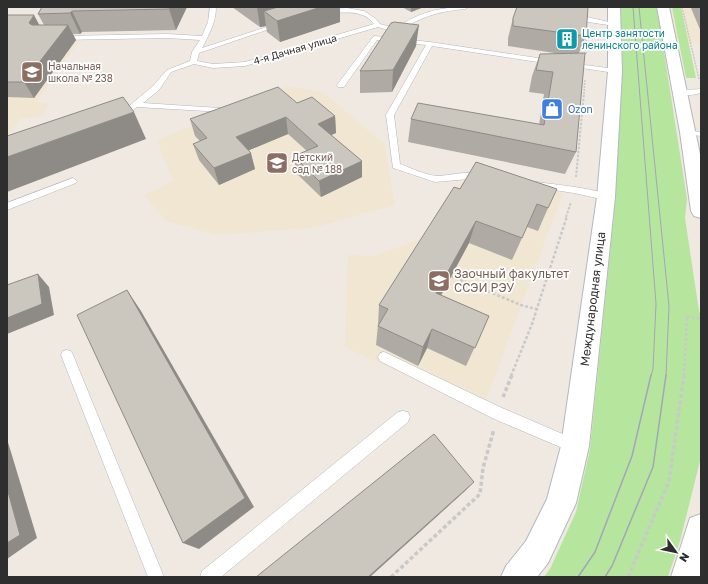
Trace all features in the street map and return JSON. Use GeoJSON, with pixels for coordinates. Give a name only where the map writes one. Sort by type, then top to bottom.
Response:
{"type":"FeatureCollection","features":[{"type":"Feature","properties":{"kind":"street"},"geometry":{"type":"LineString","coordinates":[[663,7],[679,92],[694,133],[701,211]]}},
{"type":"Feature","properties":{"kind":"street","name":"Международная улица"},"geometry":{"type":"LineString","coordinates":[[517,577],[537,552],[561,503],[575,446],[606,197],[615,71],[614,16]]}},
{"type":"Feature","properties":{"kind":"street"},"geometry":{"type":"LineString","coordinates":[[687,577],[692,565],[701,529]]}},
{"type":"Feature","properties":{"kind":"lane"},"geometry":{"type":"LineString","coordinates":[[111,122],[118,120],[138,105],[156,88],[169,71],[193,62],[195,52],[202,38],[208,32],[213,14],[212,7]]}},
{"type":"Feature","properties":{"kind":"lane"},"geometry":{"type":"LineString","coordinates":[[397,30],[414,18],[443,9],[464,7]]}},
{"type":"Feature","properties":{"kind":"lane"},"geometry":{"type":"LineString","coordinates":[[576,7],[575,16],[588,20],[614,16]]}},
{"type":"Feature","properties":{"kind":"lane"},"geometry":{"type":"LineString","coordinates":[[322,11],[358,11],[373,18],[378,25],[397,30],[430,44]]}},
{"type":"Feature","properties":{"kind":"lane"},"geometry":{"type":"LineString","coordinates":[[195,52],[285,23]]}},
{"type":"Feature","properties":{"kind":"lane","name":"4-я Дачная улица"},"geometry":{"type":"LineString","coordinates":[[193,62],[213,66],[244,64],[378,25]]}},
{"type":"Feature","properties":{"kind":"lane"},"geometry":{"type":"LineString","coordinates":[[50,38],[167,36],[202,38]]}},
{"type":"Feature","properties":{"kind":"lane"},"geometry":{"type":"LineString","coordinates":[[341,85],[375,38],[430,44],[555,62]]}},
{"type":"Feature","properties":{"kind":"lane"},"geometry":{"type":"LineString","coordinates":[[430,44],[390,115],[396,166],[435,179],[469,176],[491,179]]}},
{"type":"Feature","properties":{"kind":"lane"},"geometry":{"type":"LineString","coordinates":[[562,64],[615,71]]}},
{"type":"Feature","properties":{"kind":"lane"},"geometry":{"type":"LineString","coordinates":[[679,92],[690,94],[701,91]]}},
{"type":"Feature","properties":{"kind":"lane"},"geometry":{"type":"LineString","coordinates":[[138,105],[220,110]]}},
{"type":"Feature","properties":{"kind":"lane"},"geometry":{"type":"LineString","coordinates":[[7,207],[74,181]]}},
{"type":"Feature","properties":{"kind":"lane"},"geometry":{"type":"LineString","coordinates":[[529,184],[574,190],[606,197]]}},
{"type":"Feature","properties":{"kind":"lane"},"geometry":{"type":"LineString","coordinates":[[67,356],[156,577]]}},
{"type":"Feature","properties":{"kind":"lane"},"geometry":{"type":"LineString","coordinates":[[384,358],[497,413],[575,446]]}},
{"type":"Feature","properties":{"kind":"lane"},"geometry":{"type":"LineString","coordinates":[[208,577],[403,417]]}},
{"type":"Feature","properties":{"kind":"path"},"geometry":{"type":"LineString","coordinates":[[391,577],[480,494],[483,468],[497,413],[536,309],[574,190],[586,67],[588,20]]}},
{"type":"Feature","properties":{"kind":"path"},"geometry":{"type":"LineString","coordinates":[[451,276],[536,309]]}},
{"type":"Feature","properties":{"kind":"path"},"geometry":{"type":"LineString","coordinates":[[628,577],[669,481],[685,367],[687,316],[701,319]]}},
{"type":"Feature","properties":{"kind":"shaded area"},"geometry":{"type":"Polygon","coordinates":[[[669,7],[701,7],[701,45],[676,39],[669,7]]]}},
{"type":"Feature","properties":{"kind":"shaded area","name":"Начальная школа № 238"},"geometry":{"type":"Polygon","coordinates":[[[7,25],[25,42],[79,41],[36,102],[50,103],[42,116],[19,119],[12,131],[7,136],[7,25]]]}},
{"type":"Feature","properties":{"kind":"shaded area","name":"Детский сад № 188"},"geometry":{"type":"Polygon","coordinates":[[[289,86],[323,92],[384,144],[395,205],[312,228],[217,235],[166,221],[144,195],[173,181],[157,140],[289,86]]]}},
{"type":"Feature","properties":{"kind":"shaded area","name":"Заочный факультет ССЭИ РЭУ"},"geometry":{"type":"Polygon","coordinates":[[[471,182],[563,193],[482,411],[345,347],[348,255],[374,256],[424,238],[458,184],[471,182]]]}},
{"type":"Feature","properties":{"kind":"green space"},"geometry":{"type":"Polygon","coordinates":[[[620,7],[657,7],[687,199],[685,218],[699,311],[701,314],[701,457],[680,541],[668,577],[544,577],[550,569],[576,512],[590,449],[615,204],[622,77],[620,7]]]}},
{"type":"Feature","properties":{"kind":"green space"},"geometry":{"type":"Polygon","coordinates":[[[672,7],[681,7],[696,78],[686,78],[672,7]]]}},
{"type":"Feature","properties":{"kind":"building"},"geometry":{"type":"Polygon","coordinates":[[[42,7],[171,7],[169,9],[72,11],[70,13],[38,14],[42,7]]]}},
{"type":"Feature","properties":{"kind":"building"},"geometry":{"type":"Polygon","coordinates":[[[278,7],[321,7],[277,21],[264,11],[278,7]]]}},
{"type":"Feature","properties":{"kind":"building"},"geometry":{"type":"Polygon","coordinates":[[[517,7],[588,7],[586,36],[513,26],[513,18],[517,7]]]}},
{"type":"Feature","properties":{"kind":"building"},"geometry":{"type":"Polygon","coordinates":[[[7,15],[34,15],[29,23],[32,25],[68,25],[24,82],[7,82],[7,15]]]}},
{"type":"Feature","properties":{"kind":"building"},"geometry":{"type":"Polygon","coordinates":[[[394,22],[419,25],[393,70],[360,71],[391,23],[394,22]]]}},
{"type":"Feature","properties":{"kind":"building"},"geometry":{"type":"Polygon","coordinates":[[[585,53],[576,152],[411,119],[418,103],[544,125],[553,72],[536,70],[540,54],[585,53]]]}},
{"type":"Feature","properties":{"kind":"building"},"geometry":{"type":"Polygon","coordinates":[[[278,87],[297,103],[312,97],[335,116],[318,124],[362,161],[319,181],[294,156],[318,146],[286,117],[236,137],[251,153],[214,168],[193,144],[207,138],[190,119],[278,87]]]}},
{"type":"Feature","properties":{"kind":"building"},"geometry":{"type":"Polygon","coordinates":[[[123,97],[134,112],[7,157],[7,136],[123,97]]]}},
{"type":"Feature","properties":{"kind":"building"},"geometry":{"type":"Polygon","coordinates":[[[476,162],[557,189],[548,208],[537,204],[522,238],[476,221],[436,293],[489,316],[475,348],[432,329],[423,347],[378,326],[388,309],[379,305],[454,187],[460,189],[476,162]]]}},
{"type":"Feature","properties":{"kind":"building"},"geometry":{"type":"Polygon","coordinates":[[[38,274],[42,304],[7,318],[7,285],[38,274]]]}},
{"type":"Feature","properties":{"kind":"building"},"geometry":{"type":"Polygon","coordinates":[[[127,290],[245,498],[183,543],[77,315],[127,290]]]}},
{"type":"Feature","properties":{"kind":"building"},"geometry":{"type":"Polygon","coordinates":[[[434,434],[474,482],[368,577],[256,577],[434,434]]]}},
{"type":"Feature","properties":{"kind":"building"},"geometry":{"type":"Polygon","coordinates":[[[7,488],[20,535],[7,543],[7,488]]]}},
{"type":"Feature","properties":{"kind":"tram line"},"geometry":{"type":"LineString","coordinates":[[633,7],[656,304],[653,369],[651,376]]}},
{"type":"Feature","properties":{"kind":"tram line"},"geometry":{"type":"LineString","coordinates":[[639,7],[669,306],[666,376]]}},
{"type":"Feature","properties":{"kind":"tram line"},"geometry":{"type":"LineString","coordinates":[[578,577],[595,552],[632,456],[651,375]]}},
{"type":"Feature","properties":{"kind":"tram line"},"geometry":{"type":"LineString","coordinates":[[605,577],[612,566],[653,467],[666,375]]}},
{"type":"Feature","properties":{"kind":"place","name":"Центр занятости ленинского района"},"geometry":{"type":"Point","coordinates":[567,39]}},
{"type":"Feature","properties":{"kind":"place","name":"Начальная школа № 238"},"geometry":{"type":"Point","coordinates":[32,72]}},
{"type":"Feature","properties":{"kind":"place","name":"Ozon"},"geometry":{"type":"Point","coordinates":[552,109]}},
{"type":"Feature","properties":{"kind":"place","name":"Детский сад № 188"},"geometry":{"type":"Point","coordinates":[277,163]}},
{"type":"Feature","properties":{"kind":"place","name":"Заочный факультет ССЭИ РЭУ"},"geometry":{"type":"Point","coordinates":[439,281]}}]}
